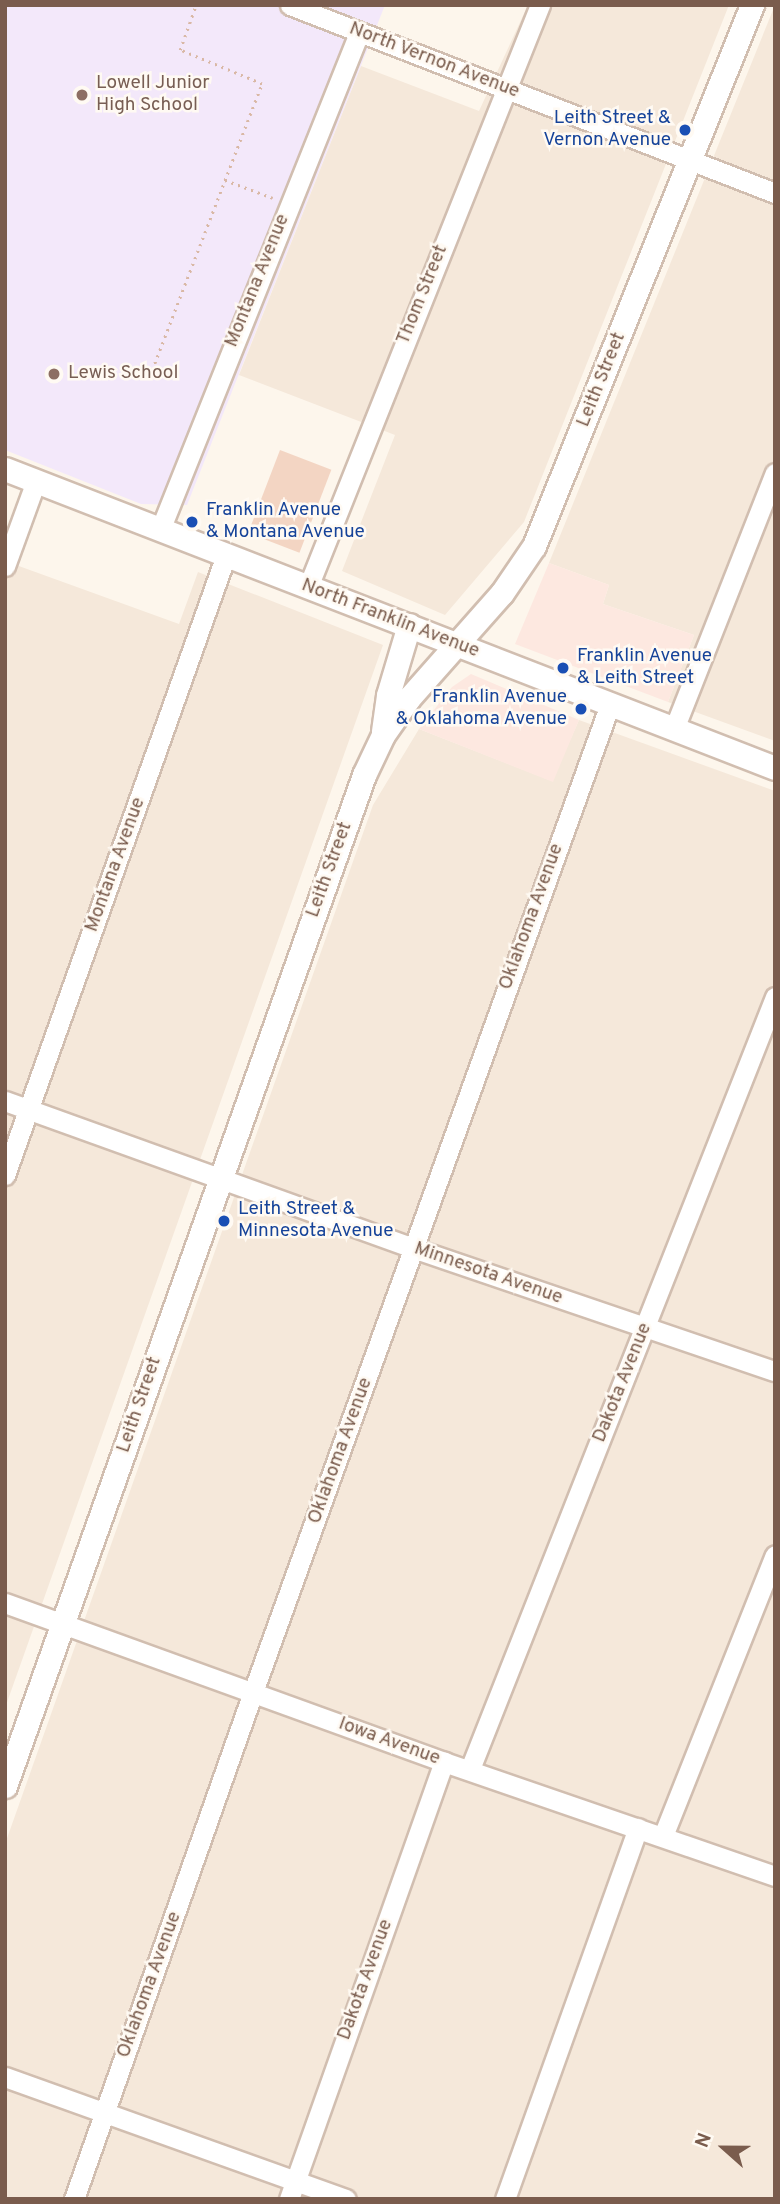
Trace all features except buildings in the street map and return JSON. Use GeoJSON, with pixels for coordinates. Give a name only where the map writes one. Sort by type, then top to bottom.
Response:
{"type":"FeatureCollection","features":[{"type":"Feature","properties":{"kind":"street","name":"North Vernon Avenue"},"geometry":{"type":"LineString","coordinates":[[289,5],[775,193]]}},
{"type":"Feature","properties":{"kind":"street","name":"Thom Street"},"geometry":{"type":"LineString","coordinates":[[309,587],[540,5]]}},
{"type":"Feature","properties":{"kind":"street","name":"Leith Street"},"geometry":{"type":"LineString","coordinates":[[5,1786],[219,1178],[365,775],[383,735],[409,698],[519,571],[547,520],[752,5]]}},
{"type":"Feature","properties":{"kind":"street","name":"Montana Avenue"},"geometry":{"type":"LineString","coordinates":[[160,530],[359,33]]}},
{"type":"Feature","properties":{"kind":"street","name":"North Franklin Avenue"},"geometry":{"type":"LineString","coordinates":[[5,469],[775,768]]}},
{"type":"Feature","properties":{"kind":"street"},"geometry":{"type":"LineString","coordinates":[[674,729],[775,472]]}},
{"type":"Feature","properties":{"kind":"street"},"geometry":{"type":"LineString","coordinates":[[5,566],[36,481]]}},
{"type":"Feature","properties":{"kind":"street","name":"Montana Avenue"},"geometry":{"type":"LineString","coordinates":[[5,1175],[226,555]]}},
{"type":"Feature","properties":{"kind":"street"},"geometry":{"type":"LineString","coordinates":[[383,735],[388,695],[409,625]]}},
{"type":"Feature","properties":{"kind":"street","name":"Oklahoma Avenue"},"geometry":{"type":"LineString","coordinates":[[74,2199],[253,1692],[610,704]]}},
{"type":"Feature","properties":{"kind":"street","name":"Dakota Avenue"},"geometry":{"type":"LineString","coordinates":[[470,1769],[775,997]]}},
{"type":"Feature","properties":{"kind":"street","name":"Minnesota Avenue"},"geometry":{"type":"LineString","coordinates":[[5,1101],[413,1248],[775,1371]]}},
{"type":"Feature","properties":{"kind":"street"},"geometry":{"type":"LineString","coordinates":[[663,1836],[775,1555]]}},
{"type":"Feature","properties":{"kind":"street","name":"Iowa Avenue"},"geometry":{"type":"LineString","coordinates":[[5,1603],[444,1762],[775,1876]]}},
{"type":"Feature","properties":{"kind":"street","name":"Dakota Avenue"},"geometry":{"type":"LineString","coordinates":[[292,2190],[444,1762]]}},
{"type":"Feature","properties":{"kind":"street"},"geometry":{"type":"LineString","coordinates":[[505,2199],[638,1828]]}},
{"type":"Feature","properties":{"kind":"street"},"geometry":{"type":"LineString","coordinates":[[5,2077],[104,2113],[292,2190],[346,2199]]}},
{"type":"Feature","properties":{"kind":"path"},"geometry":{"type":"LineString","coordinates":[[152,370],[262,84],[180,50],[196,5]]}},
{"type":"Feature","properties":{"kind":"path"},"geometry":{"type":"LineString","coordinates":[[225,180],[273,198]]}},
{"type":"Feature","properties":{"kind":"shaded area"},"geometry":{"type":"Polygon","coordinates":[[[5,5],[385,5],[187,505],[141,504],[5,450],[5,5]]]}},
{"type":"Feature","properties":{"kind":"shaded area"},"geometry":{"type":"Polygon","coordinates":[[[528,5],[729,5],[524,522],[445,615],[342,571],[395,435],[239,375],[361,66],[479,111],[528,5]]]}},
{"type":"Feature","properties":{"kind":"shaded area"},"geometry":{"type":"Polygon","coordinates":[[[775,5],[775,741],[668,702],[694,635],[603,604],[609,585],[549,563],[775,5]]]}},
{"type":"Feature","properties":{"kind":"shaded area"},"geometry":{"type":"Polygon","coordinates":[[[5,561],[179,624],[198,572],[383,645],[5,1708],[5,561]]]}},
{"type":"Feature","properties":{"kind":"shaded area"},"geometry":{"type":"Polygon","coordinates":[[[549,563],[609,585],[603,604],[694,635],[668,702],[515,644],[549,563]]]}},
{"type":"Feature","properties":{"kind":"shaded area"},"geometry":{"type":"Polygon","coordinates":[[[471,674],[579,720],[553,782],[419,729],[452,687],[471,674]]]}},
{"type":"Feature","properties":{"kind":"shaded area"},"geometry":{"type":"Polygon","coordinates":[[[579,720],[775,791],[775,2199],[5,2199],[5,1844],[373,805],[419,729],[552,781],[579,720]]]}},
{"type":"Feature","properties":{"kind":"place","name":"Lowell Junior High School"},"geometry":{"type":"Point","coordinates":[82,95]}},
{"type":"Feature","properties":{"kind":"place","name":"Leith Street & Vernon Avenue"},"geometry":{"type":"Point","coordinates":[685,130]}},
{"type":"Feature","properties":{"kind":"place","name":"Lewis School"},"geometry":{"type":"Point","coordinates":[54,374]}},
{"type":"Feature","properties":{"kind":"place","name":"Franklin Avenue & Montana Avenue"},"geometry":{"type":"Point","coordinates":[192,522]}},
{"type":"Feature","properties":{"kind":"place","name":"Franklin Avenue & Leith Street"},"geometry":{"type":"Point","coordinates":[563,668]}},
{"type":"Feature","properties":{"kind":"place","name":"Franklin Avenue & Oklahoma Avenue"},"geometry":{"type":"Point","coordinates":[581,709]}},
{"type":"Feature","properties":{"kind":"place","name":"Leith Street & Minnesota Avenue"},"geometry":{"type":"Point","coordinates":[224,1221]}}]}
